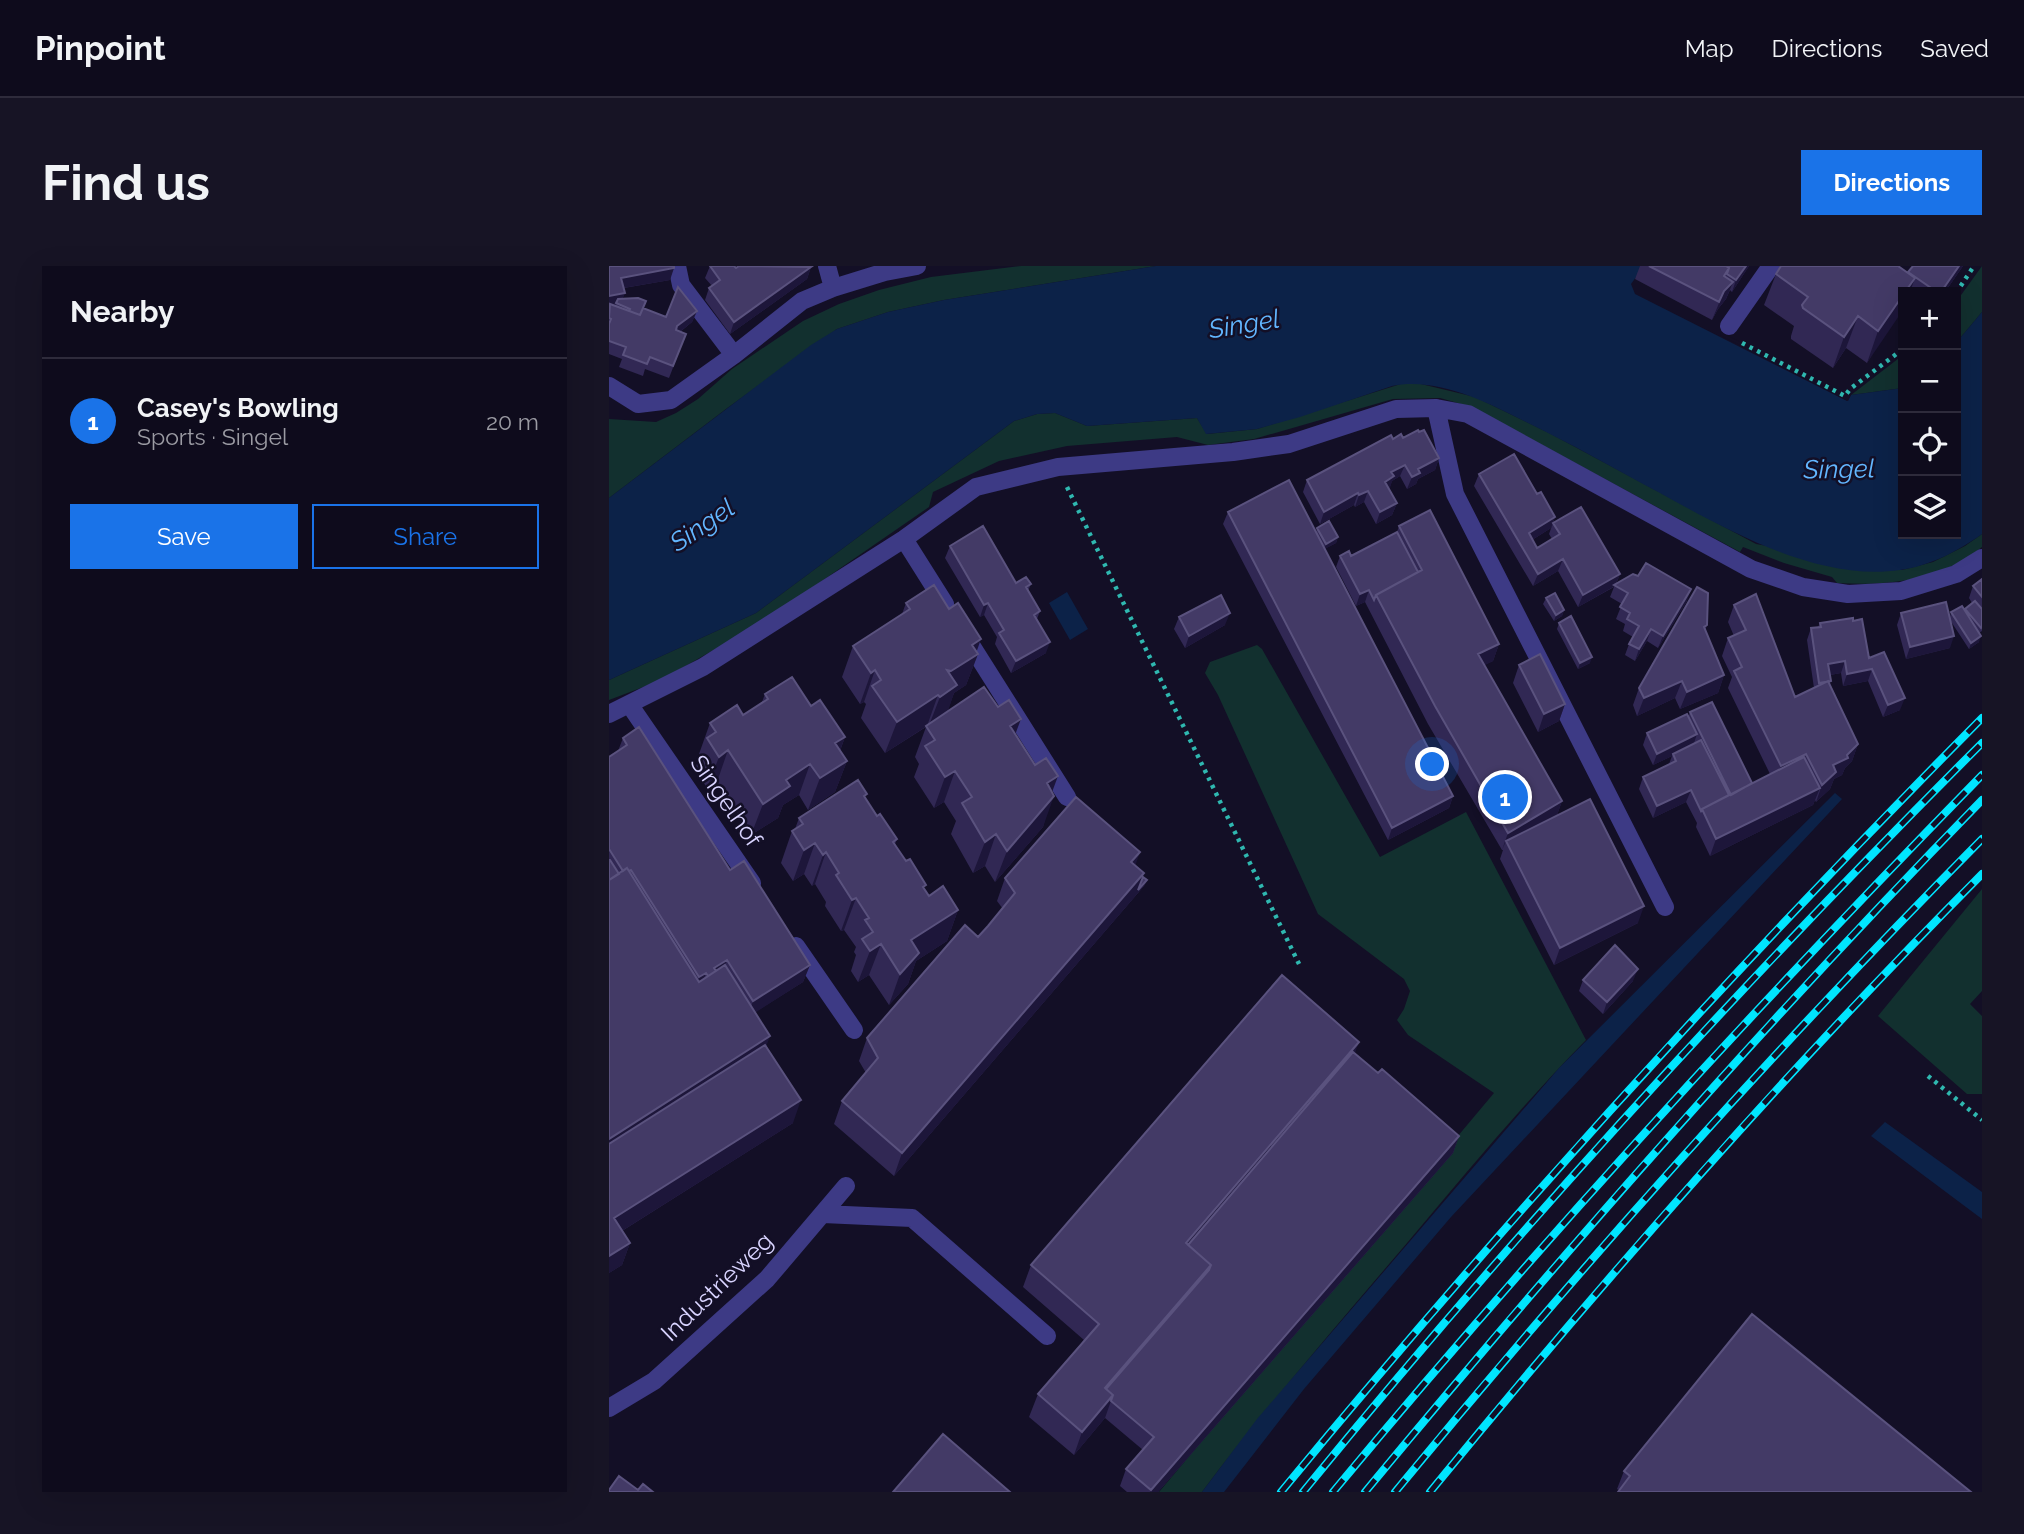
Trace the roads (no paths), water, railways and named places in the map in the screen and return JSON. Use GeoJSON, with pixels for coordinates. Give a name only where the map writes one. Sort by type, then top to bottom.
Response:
{"type":"FeatureCollection","features":[{"type":"Feature","properties":{"kind":"street"},"geometry":{"type":"LineString","coordinates":[[677,266],[681,285],[734,355]]}},
{"type":"Feature","properties":{"kind":"street"},"geometry":{"type":"LineString","coordinates":[[827,266],[833,288]]}},
{"type":"Feature","properties":{"kind":"street"},"geometry":{"type":"LineString","coordinates":[[609,386],[638,404],[671,400],[802,301],[885,272],[917,266]]}},
{"type":"Feature","properties":{"kind":"street"},"geometry":{"type":"LineString","coordinates":[[1733,333],[1771,266]]}},
{"type":"Feature","properties":{"kind":"street"},"geometry":{"type":"LineString","coordinates":[[1436,408],[1455,494],[1665,907]]}},
{"type":"Feature","properties":{"kind":"street"},"geometry":{"type":"LineString","coordinates":[[609,714],[703,667],[904,539],[977,487],[1058,467],[1233,452],[1289,444],[1396,409],[1436,408],[1468,414],[1751,569],[1803,587],[1848,594],[1901,591],[1957,574],[1982,558]]}},
{"type":"Feature","properties":{"kind":"street"},"geometry":{"type":"LineString","coordinates":[[904,539],[1067,797]]}},
{"type":"Feature","properties":{"kind":"street","name":"Singelhof"},"geometry":{"type":"LineString","coordinates":[[629,704],[761,895]]}},
{"type":"Feature","properties":{"kind":"street"},"geometry":{"type":"LineString","coordinates":[[784,929],[854,1030]]}},
{"type":"Feature","properties":{"kind":"street","name":"Industrieweg"},"geometry":{"type":"LineString","coordinates":[[609,1408],[654,1381],[767,1279],[846,1186]]}},
{"type":"Feature","properties":{"kind":"street"},"geometry":{"type":"LineString","coordinates":[[823,1214],[912,1217],[1047,1336]]}},
{"type":"Feature","properties":{"kind":"water","name":"Singel"},"geometry":{"type":"Polygon","coordinates":[[[1156,266],[1644,266],[1631,284],[1635,294],[1847,401],[1851,395],[1898,389],[1898,539],[1961,539],[1961,337],[1982,312],[1982,534],[1943,557],[1900,570],[1869,572],[1807,561],[1715,523],[1493,406],[1460,393],[1426,385],[1392,386],[1257,429],[1206,434],[1197,418],[1087,426],[1055,413],[1037,414],[1014,421],[756,613],[609,680],[609,498],[811,345],[837,329],[888,312],[944,300],[1156,266]]]}},
{"type":"Feature","properties":{"kind":"water"},"geometry":{"type":"Polygon","coordinates":[[[1067,592],[1088,629],[1070,640],[1049,603],[1067,592]]]}},
{"type":"Feature","properties":{"kind":"water"},"geometry":{"type":"Polygon","coordinates":[[[1835,793],[1842,799],[1451,1217],[1304,1389],[1224,1492],[1202,1492],[1257,1419],[1559,1068],[1835,793]]]}},
{"type":"Feature","properties":{"kind":"water"},"geometry":{"type":"Polygon","coordinates":[[[1885,1122],[1982,1192],[1982,1219],[1871,1136],[1885,1122]]]}},
{"type":"Feature","properties":{"kind":"railway"},"geometry":{"type":"LineString","coordinates":[[1281,1492],[1535,1194],[1800,906],[1982,718]]}},
{"type":"Feature","properties":{"kind":"railway"},"geometry":{"type":"LineString","coordinates":[[1303,1492],[1465,1298],[1633,1109],[1805,924],[1982,743]]}},
{"type":"Feature","properties":{"kind":"railway"},"geometry":{"type":"LineString","coordinates":[[1333,1492],[1569,1217],[1650,1127],[1814,950],[1982,775]]}},
{"type":"Feature","properties":{"kind":"railway"},"geometry":{"type":"LineString","coordinates":[[1365,1492],[1666,1140],[1822,968],[1982,800]]}},
{"type":"Feature","properties":{"kind":"railway"},"geometry":{"type":"LineString","coordinates":[[1395,1492],[1536,1324],[1681,1159],[1830,997],[1982,839]]}},
{"type":"Feature","properties":{"kind":"railway"},"geometry":{"type":"LineString","coordinates":[[1430,1492],[1699,1176],[1838,1023],[1982,874]]}},
{"type":"Feature","properties":{"kind":"place","name":"Casey's Bowling"},"geometry":{"type":"Point","coordinates":[1505,797]}}]}
